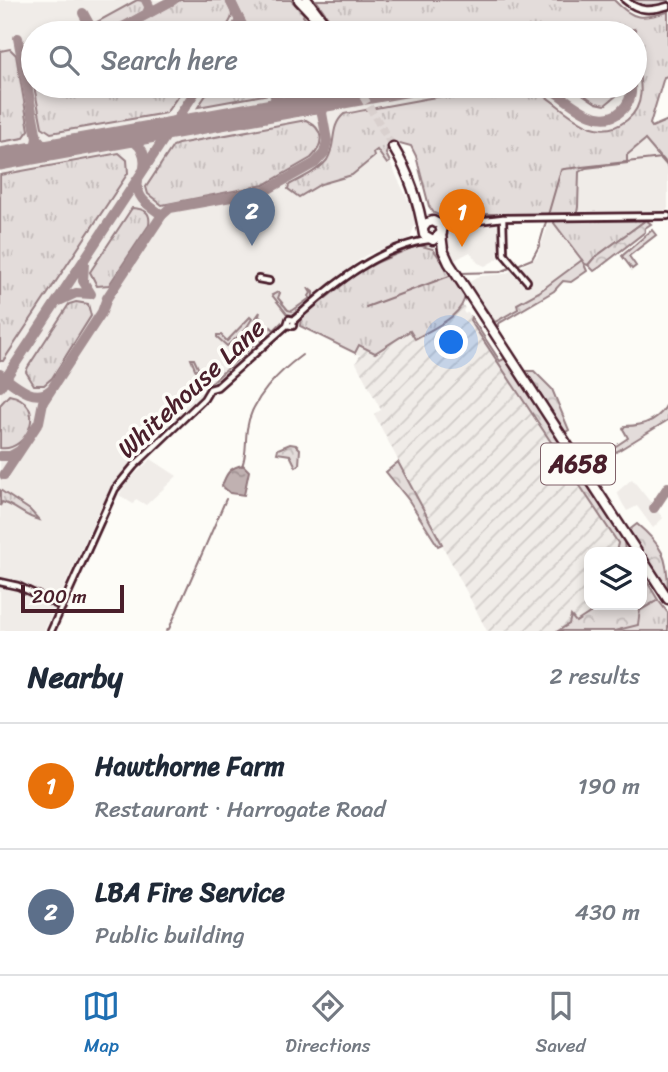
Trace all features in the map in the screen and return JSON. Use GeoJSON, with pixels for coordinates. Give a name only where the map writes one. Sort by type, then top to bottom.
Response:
{"type":"FeatureCollection","features":[{"type":"Feature","properties":{"kind":"highway"},"geometry":{"type":"LineString","coordinates":[[299,0],[318,21]]}},
{"type":"Feature","properties":{"kind":"highway"},"geometry":{"type":"LineString","coordinates":[[307,0],[323,21]]}},
{"type":"Feature","properties":{"kind":"highway"},"geometry":{"type":"LineString","coordinates":[[395,146],[414,184],[425,209],[442,228],[437,239],[430,240],[424,235],[414,184]]}},
{"type":"Feature","properties":{"kind":"highway"},"geometry":{"type":"LineString","coordinates":[[423,229],[427,223],[437,222]]}},
{"type":"Feature","properties":{"kind":"highway","name":"A658"},"geometry":{"type":"LineString","coordinates":[[441,233],[443,250],[449,263],[634,547]]}},
{"type":"Feature","properties":{"kind":"highway","name":"A658"},"geometry":{"type":"LineString","coordinates":[[430,240],[443,250]]}},
{"type":"Feature","properties":{"kind":"highway"},"geometry":{"type":"LineString","coordinates":[[647,567],[668,600]]}},
{"type":"Feature","properties":{"kind":"street"},"geometry":{"type":"LineString","coordinates":[[625,0],[641,9],[668,6]]}},
{"type":"Feature","properties":{"kind":"street"},"geometry":{"type":"LineString","coordinates":[[437,222],[503,218],[668,216]]}},
{"type":"Feature","properties":{"kind":"street"},"geometry":{"type":"LineString","coordinates":[[503,218],[504,254],[527,281]]}},
{"type":"Feature","properties":{"kind":"street"},"geometry":{"type":"LineString","coordinates":[[441,233],[452,223]]}},
{"type":"Feature","properties":{"kind":"street"},"geometry":{"type":"LineString","coordinates":[[416,241],[423,229]]}},
{"type":"Feature","properties":{"kind":"street","name":"Whitehouse Lane"},"geometry":{"type":"LineString","coordinates":[[51,631],[108,501],[123,478],[204,399],[210,389],[217,387],[287,325],[289,319],[294,320],[369,262],[416,241],[430,240]]}},
{"type":"Feature","properties":{"kind":"street"},"geometry":{"type":"LineString","coordinates":[[258,279],[269,281]]}},
{"type":"Feature","properties":{"kind":"street"},"geometry":{"type":"LineString","coordinates":[[0,582],[18,586],[62,607]]}},
{"type":"Feature","properties":{"kind":"street"},"geometry":{"type":"LineString","coordinates":[[53,602],[65,600]]}},
{"type":"Feature","properties":{"kind":"shaded area"},"geometry":{"type":"Polygon","coordinates":[[[0,0],[284,0],[296,21],[21,21],[21,98],[647,98],[647,21],[379,21],[449,0],[614,0],[630,15],[642,19],[668,12],[668,76],[664,77],[660,84],[650,124],[652,127],[646,139],[668,167],[668,208],[662,214],[558,211],[483,214],[447,219],[434,213],[429,206],[411,146],[400,143],[388,150],[386,154],[417,219],[410,238],[366,255],[282,321],[281,325],[155,438],[131,464],[101,506],[44,631],[0,631],[0,0]]]}},
{"type":"Feature","properties":{"kind":"shaded area"},"geometry":{"type":"Polygon","coordinates":[[[496,223],[499,226],[501,248],[499,258],[485,266],[478,263],[470,252],[455,260],[450,258],[445,241],[454,227],[496,223]]]}},
{"type":"Feature","properties":{"kind":"shaded area"},"geometry":{"type":"Polygon","coordinates":[[[549,223],[554,223],[585,264],[494,327],[466,284],[480,276],[504,274],[530,262],[537,256],[549,223]]]}},
{"type":"Feature","properties":{"kind":"shaded area"},"geometry":{"type":"Polygon","coordinates":[[[462,304],[465,308],[463,311],[465,314],[468,312],[623,547],[584,547],[584,610],[641,610],[605,631],[487,631],[374,414],[381,410],[356,363],[360,355],[355,353],[359,345],[376,353],[410,331],[416,339],[462,304]]]}},
{"type":"Feature","properties":{"kind":"shaded area"},"geometry":{"type":"Polygon","coordinates":[[[151,459],[177,476],[146,505],[136,499],[133,504],[119,495],[127,482],[151,459]]]}},
{"type":"Feature","properties":{"kind":"shaded area"},"geometry":{"type":"Polygon","coordinates":[[[632,479],[663,518],[653,528],[637,506],[627,511],[617,492],[632,479]]]}},
{"type":"Feature","properties":{"kind":"shaded area"},"geometry":{"type":"Polygon","coordinates":[[[647,581],[658,600],[647,606],[647,581]]]}},
{"type":"Feature","properties":{"kind":"green space"},"geometry":{"type":"Polygon","coordinates":[[[137,0],[146,4],[144,11],[126,21],[99,21],[137,0]]]}},
{"type":"Feature","properties":{"kind":"green space"},"geometry":{"type":"Polygon","coordinates":[[[180,0],[225,0],[232,14],[230,21],[142,21],[180,0]]]}},
{"type":"Feature","properties":{"kind":"green space"},"geometry":{"type":"Polygon","coordinates":[[[234,0],[291,0],[307,21],[244,21],[234,0]]]}},
{"type":"Feature","properties":{"kind":"green space"},"geometry":{"type":"Polygon","coordinates":[[[316,0],[614,0],[633,15],[644,17],[668,12],[668,76],[664,77],[650,124],[652,127],[668,120],[668,167],[645,140],[627,155],[627,163],[586,168],[579,172],[577,213],[483,214],[447,219],[434,213],[429,206],[416,156],[411,146],[400,143],[387,150],[390,162],[387,164],[377,150],[373,153],[374,157],[352,175],[321,184],[299,197],[288,189],[289,185],[327,160],[336,124],[344,114],[432,98],[548,98],[585,124],[612,128],[633,114],[640,98],[647,98],[647,21],[331,21],[316,0]]]}},
{"type":"Feature","properties":{"kind":"green space"},"geometry":{"type":"Polygon","coordinates":[[[628,0],[668,0],[668,3],[648,7],[628,0]]]}},
{"type":"Feature","properties":{"kind":"green space"},"geometry":{"type":"Polygon","coordinates":[[[10,49],[16,55],[21,98],[23,98],[29,130],[23,138],[0,142],[0,51],[10,49]]]}},
{"type":"Feature","properties":{"kind":"green space"},"geometry":{"type":"Polygon","coordinates":[[[36,98],[177,98],[166,113],[51,133],[42,127],[36,98]]]}},
{"type":"Feature","properties":{"kind":"green space"},"geometry":{"type":"Polygon","coordinates":[[[204,98],[247,98],[198,107],[204,98]]]}},
{"type":"Feature","properties":{"kind":"green space"},"geometry":{"type":"Polygon","coordinates":[[[588,98],[614,98],[605,105],[588,98]]]}},
{"type":"Feature","properties":{"kind":"green space"},"geometry":{"type":"Polygon","coordinates":[[[306,120],[316,128],[321,137],[316,153],[264,185],[162,205],[148,194],[146,187],[173,146],[306,120]]]}},
{"type":"Feature","properties":{"kind":"green space"},"geometry":{"type":"Polygon","coordinates":[[[119,153],[127,160],[128,173],[3,361],[0,361],[0,175],[119,153]]]}},
{"type":"Feature","properties":{"kind":"green space"},"geometry":{"type":"Polygon","coordinates":[[[132,208],[146,212],[149,225],[109,285],[97,286],[90,272],[132,208]]]}},
{"type":"Feature","properties":{"kind":"green space"},"geometry":{"type":"Polygon","coordinates":[[[555,219],[646,220],[588,265],[554,223],[555,219]]]}},
{"type":"Feature","properties":{"kind":"green space"},"geometry":{"type":"Polygon","coordinates":[[[646,220],[651,224],[645,228],[645,232],[600,267],[594,271],[588,265],[594,258],[646,220]]]}},
{"type":"Feature","properties":{"kind":"green space"},"geometry":{"type":"Polygon","coordinates":[[[652,230],[656,235],[629,256],[636,266],[632,269],[622,256],[652,230]]]}},
{"type":"Feature","properties":{"kind":"green space"},"geometry":{"type":"Polygon","coordinates":[[[418,245],[433,249],[465,294],[459,309],[446,321],[415,339],[410,331],[375,353],[359,345],[355,353],[300,326],[301,318],[356,274],[418,245]]]}},
{"type":"Feature","properties":{"kind":"green space"},"geometry":{"type":"Polygon","coordinates":[[[582,260],[587,271],[571,282],[563,281],[554,291],[498,324],[499,332],[522,367],[520,368],[479,303],[481,302],[495,322],[518,309],[517,304],[539,292],[582,260]]]}},
{"type":"Feature","properties":{"kind":"green space"},"geometry":{"type":"Polygon","coordinates":[[[308,288],[313,292],[313,299],[292,315],[287,314],[272,295],[280,293],[278,298],[292,311],[310,298],[308,288]]]}},
{"type":"Feature","properties":{"kind":"green space"},"geometry":{"type":"Polygon","coordinates":[[[69,304],[88,304],[91,316],[52,378],[44,385],[34,385],[26,372],[28,367],[69,304]]]}},
{"type":"Feature","properties":{"kind":"green space"},"geometry":{"type":"Polygon","coordinates":[[[260,312],[259,316],[269,329],[271,327],[274,330],[281,325],[214,384],[208,384],[195,369],[191,359],[194,359],[199,370],[211,383],[263,336],[264,330],[258,324],[255,325],[255,319],[260,312]]]}},
{"type":"Feature","properties":{"kind":"green space"},"geometry":{"type":"Polygon","coordinates":[[[250,317],[252,319],[242,335],[227,346],[217,337],[221,335],[227,341],[250,317]]]}},
{"type":"Feature","properties":{"kind":"green space"},"geometry":{"type":"Polygon","coordinates":[[[471,317],[500,361],[506,358],[624,541],[625,547],[617,547],[618,543],[470,320],[471,317]]]}},
{"type":"Feature","properties":{"kind":"green space"},"geometry":{"type":"Polygon","coordinates":[[[521,371],[534,371],[552,389],[569,430],[564,433],[521,371]]]}},
{"type":"Feature","properties":{"kind":"green space"},"geometry":{"type":"Polygon","coordinates":[[[9,395],[21,399],[28,407],[30,426],[19,443],[0,448],[0,405],[9,395]]]}},
{"type":"Feature","properties":{"kind":"green space"},"geometry":{"type":"Polygon","coordinates":[[[668,402],[668,420],[616,452],[613,448],[628,438],[623,429],[625,426],[651,421],[661,413],[668,402]]]}},
{"type":"Feature","properties":{"kind":"green space"},"geometry":{"type":"Polygon","coordinates":[[[290,444],[300,449],[299,465],[296,467],[290,455],[277,453],[278,449],[290,444]]]}},
{"type":"Feature","properties":{"kind":"green space"},"geometry":{"type":"Polygon","coordinates":[[[398,462],[442,544],[438,546],[408,499],[386,472],[398,462]]]}},
{"type":"Feature","properties":{"kind":"green space"},"geometry":{"type":"Polygon","coordinates":[[[0,490],[30,510],[39,520],[2,502],[0,506],[0,490]]]}},
{"type":"Feature","properties":{"kind":"green space"},"geometry":{"type":"Polygon","coordinates":[[[637,524],[658,545],[667,569],[668,590],[647,559],[647,547],[639,547],[628,531],[637,524]]]}},
{"type":"Feature","properties":{"kind":"green space"},"geometry":{"type":"Polygon","coordinates":[[[647,581],[658,600],[647,606],[647,581]]]}},
{"type":"Feature","properties":{"kind":"green space"},"geometry":{"type":"Polygon","coordinates":[[[658,600],[668,613],[668,631],[606,631],[641,610],[647,610],[647,607],[658,600]]]}},
{"type":"Feature","properties":{"kind":"green space"},"geometry":{"type":"Polygon","coordinates":[[[594,610],[640,610],[638,625],[614,631],[558,631],[569,624],[571,616],[576,622],[594,610]]]}},
{"type":"Feature","properties":{"kind":"water"},"geometry":{"type":"Polygon","coordinates":[[[243,465],[249,471],[244,495],[230,493],[222,486],[225,478],[232,469],[243,465]]]}},
{"type":"Feature","properties":{"kind":"waterway"},"geometry":{"type":"LineString","coordinates":[[461,273],[500,272],[532,259],[539,246],[561,170],[662,158],[668,165]]}},
{"type":"Feature","properties":{"kind":"waterway"},"geometry":{"type":"LineString","coordinates":[[366,307],[452,275]]}},
{"type":"Feature","properties":{"kind":"waterway"},"geometry":{"type":"LineString","coordinates":[[242,466],[247,429],[254,407],[267,387],[302,355]]}},
{"type":"Feature","properties":{"kind":"waterway"},"geometry":{"type":"LineString","coordinates":[[166,631],[226,499]]}},
{"type":"Feature","properties":{"kind":"taxiway"},"geometry":{"type":"LineString","coordinates":[[146,0],[150,8],[147,14]]}},
{"type":"Feature","properties":{"kind":"taxiway"},"geometry":{"type":"LineString","coordinates":[[134,21],[173,0]]}},
{"type":"Feature","properties":{"kind":"taxiway"},"geometry":{"type":"LineString","coordinates":[[230,0],[240,21]]}},
{"type":"Feature","properties":{"kind":"taxiway"},"geometry":{"type":"LineString","coordinates":[[83,13],[87,21]]}},
{"type":"Feature","properties":{"kind":"taxiway"},"geometry":{"type":"LineString","coordinates":[[18,38],[21,54]]}},
{"type":"Feature","properties":{"kind":"taxiway"},"geometry":{"type":"LineString","coordinates":[[29,98],[37,138]]}},
{"type":"Feature","properties":{"kind":"taxiway"},"geometry":{"type":"LineString","coordinates":[[0,387],[191,98]]}},
{"type":"Feature","properties":{"kind":"taxiway"},"geometry":{"type":"LineString","coordinates":[[260,112],[272,107],[276,98]]}},
{"type":"Feature","properties":{"kind":"taxiway"},"geometry":{"type":"LineString","coordinates":[[277,98],[283,105],[294,106]]}},
{"type":"Feature","properties":{"kind":"taxiway"},"geometry":{"type":"LineString","coordinates":[[563,98],[583,111],[603,118],[621,111],[630,98]]}},
{"type":"Feature","properties":{"kind":"taxiway"},"geometry":{"type":"LineString","coordinates":[[309,103],[318,106],[322,113],[325,103],[333,99]]}},
{"type":"Feature","properties":{"kind":"taxiway"},"geometry":{"type":"LineString","coordinates":[[4,475],[39,422],[43,402],[162,215],[170,208],[265,191],[315,163],[324,153],[327,141],[322,113]]}},
{"type":"Feature","properties":{"kind":"taxiway"},"geometry":{"type":"LineString","coordinates":[[153,131],[174,121]]}},
{"type":"Feature","properties":{"kind":"taxiway"},"geometry":{"type":"LineString","coordinates":[[171,133],[188,125]]}},
{"type":"Feature","properties":{"kind":"taxiway"},"geometry":{"type":"LineString","coordinates":[[119,137],[131,140],[139,146],[144,156],[144,168]]}},
{"type":"Feature","properties":{"kind":"taxiway"},"geometry":{"type":"LineString","coordinates":[[25,154],[35,148],[37,138],[44,146],[56,149]]}},
{"type":"Feature","properties":{"kind":"taxiway"},"geometry":{"type":"LineString","coordinates":[[138,180],[141,196],[162,215]]}},
{"type":"Feature","properties":{"kind":"taxiway"},"geometry":{"type":"LineString","coordinates":[[255,208],[258,223]]}},
{"type":"Feature","properties":{"kind":"taxiway"},"geometry":{"type":"LineString","coordinates":[[59,301],[76,293],[91,294],[83,281],[84,263]]}},
{"type":"Feature","properties":{"kind":"taxiway"},"geometry":{"type":"LineString","coordinates":[[0,374],[31,394],[44,394],[50,390]]}},
{"type":"Feature","properties":{"kind":"taxiway"},"geometry":{"type":"LineString","coordinates":[[0,456],[10,456],[19,451]]}},
{"type":"Feature","properties":{"kind":"taxiway"},"geometry":{"type":"LineString","coordinates":[[654,508],[668,487]]}},
{"type":"Feature","properties":{"kind":"runway"},"geometry":{"type":"LineString","coordinates":[[0,159],[338,98]]}},
{"type":"Feature","properties":{"kind":"tunnel"},"geometry":{"type":"LineString","coordinates":[[364,98],[393,147]]}},
{"type":"Feature","properties":{"kind":"place","name":"LBA Fire Service"},"geometry":{"type":"Point","coordinates":[252,246]}},
{"type":"Feature","properties":{"kind":"place","name":"Hawthorne Farm"},"geometry":{"type":"Point","coordinates":[462,247]}}]}
